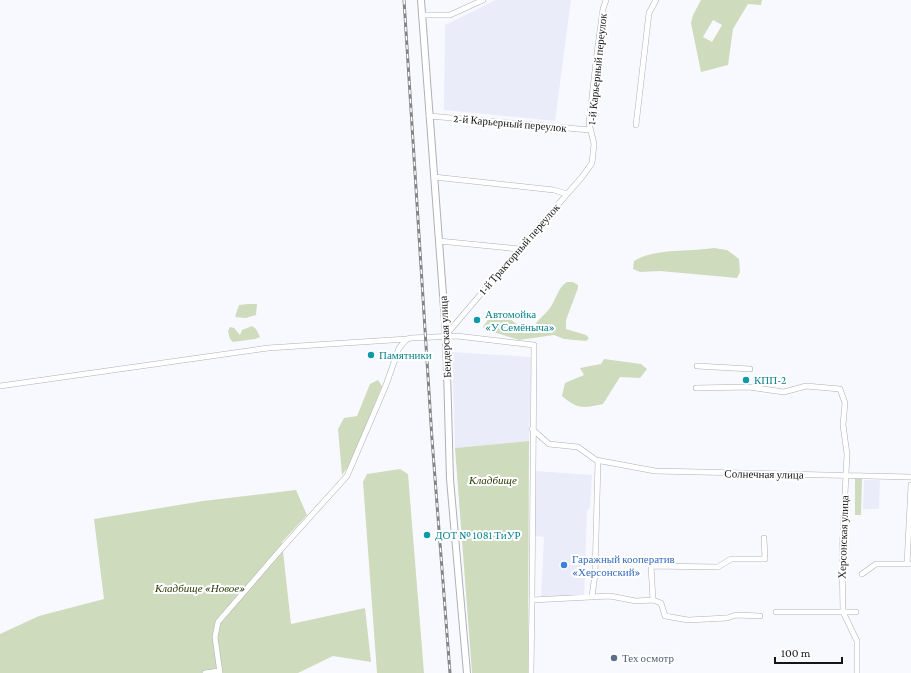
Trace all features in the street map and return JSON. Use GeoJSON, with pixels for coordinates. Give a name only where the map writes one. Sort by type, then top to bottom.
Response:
{"type":"FeatureCollection","features":[{"type":"Feature","properties":{"kind":"main road","name":"Бендерская улица"},"geometry":{"type":"LineString","coordinates":[[421,0],[446,336],[450,479],[467,673]]}},
{"type":"Feature","properties":{"kind":"street"},"geometry":{"type":"LineString","coordinates":[[422,15],[450,15],[482,0]]}},
{"type":"Feature","properties":{"kind":"street","name":"1-й Карьерный переулок"},"geometry":{"type":"LineString","coordinates":[[592,163],[594,148],[589,123],[596,53],[603,9],[606,0]]}},
{"type":"Feature","properties":{"kind":"street"},"geometry":{"type":"LineString","coordinates":[[636,125],[649,13],[656,0]]}},
{"type":"Feature","properties":{"kind":"street","name":"2-й Карьерный переулок"},"geometry":{"type":"LineString","coordinates":[[429,116],[590,130]]}},
{"type":"Feature","properties":{"kind":"street","name":"1-й Тракторный переулок"},"geometry":{"type":"LineString","coordinates":[[446,336],[592,163]]}},
{"type":"Feature","properties":{"kind":"street"},"geometry":{"type":"LineString","coordinates":[[434,177],[554,190],[567,194]]}},
{"type":"Feature","properties":{"kind":"street"},"geometry":{"type":"LineString","coordinates":[[439,241],[519,249]]}},
{"type":"Feature","properties":{"kind":"street"},"geometry":{"type":"LineString","coordinates":[[0,386],[268,348],[446,336],[534,345],[532,429],[531,673]]}},
{"type":"Feature","properties":{"kind":"street"},"geometry":{"type":"LineString","coordinates":[[206,673],[220,672],[215,637],[218,622],[256,577],[347,476],[386,385],[399,348],[407,339]]}},
{"type":"Feature","properties":{"kind":"street"},"geometry":{"type":"LineString","coordinates":[[697,366],[750,369]]}},
{"type":"Feature","properties":{"kind":"street","name":"Херсонская улица"},"geometry":{"type":"LineString","coordinates":[[696,388],[749,387],[784,392],[806,386],[840,389],[845,403],[843,425],[847,454],[842,554],[843,612]]}},
{"type":"Feature","properties":{"kind":"street"},"geometry":{"type":"LineString","coordinates":[[532,429],[549,444],[578,447],[598,461],[595,582],[592,596]]}},
{"type":"Feature","properties":{"kind":"street","name":"Солнечная улица"},"geometry":{"type":"LineString","coordinates":[[598,461],[655,471],[911,477]]}},
{"type":"Feature","properties":{"kind":"street"},"geometry":{"type":"LineString","coordinates":[[862,574],[876,564],[909,564],[911,485]]}},
{"type":"Feature","properties":{"kind":"street"},"geometry":{"type":"LineString","coordinates":[[653,600],[650,566],[718,567],[731,559],[765,559],[764,538]]}},
{"type":"Feature","properties":{"kind":"street"},"geometry":{"type":"LineString","coordinates":[[532,600],[550,598],[586,599],[592,596],[610,596],[636,600],[653,600],[661,603],[665,616],[688,620],[727,618],[736,614],[760,616]]}},
{"type":"Feature","properties":{"kind":"street"},"geometry":{"type":"LineString","coordinates":[[776,612],[856,612]]}},
{"type":"Feature","properties":{"kind":"street"},"geometry":{"type":"LineString","coordinates":[[843,612],[857,640],[857,673]]}},
{"type":"Feature","properties":{"kind":"shaded area"},"geometry":{"type":"Polygon","coordinates":[[[496,0],[571,0],[555,121],[444,110],[445,25],[496,0]]]}},
{"type":"Feature","properties":{"kind":"shaded area"},"geometry":{"type":"Polygon","coordinates":[[[452,352],[531,357],[529,441],[455,448],[452,352]]]}},
{"type":"Feature","properties":{"kind":"shaded area"},"geometry":{"type":"Polygon","coordinates":[[[536,471],[592,475],[590,507],[587,511],[584,598],[541,597],[544,537],[535,536],[536,471]]]}},
{"type":"Feature","properties":{"kind":"shaded area"},"geometry":{"type":"Polygon","coordinates":[[[864,480],[880,480],[879,509],[863,509],[864,480]]]}},
{"type":"Feature","properties":{"kind":"green space"},"geometry":{"type":"Polygon","coordinates":[[[701,0],[762,0],[761,5],[748,4],[733,29],[728,65],[701,72],[691,23],[693,15],[701,0]],[[713,20],[703,37],[712,42],[722,25],[713,20]]]}},
{"type":"Feature","properties":{"kind":"green space"},"geometry":{"type":"Polygon","coordinates":[[[714,248],[727,250],[739,259],[740,272],[737,278],[660,271],[640,272],[633,269],[634,261],[652,254],[714,248]]]}},
{"type":"Feature","properties":{"kind":"green space"},"geometry":{"type":"Polygon","coordinates":[[[567,282],[573,282],[578,285],[578,288],[566,320],[566,329],[586,335],[589,338],[586,341],[564,339],[554,335],[519,340],[485,331],[483,327],[489,318],[505,315],[519,326],[531,330],[550,308],[559,290],[567,282]]]}},
{"type":"Feature","properties":{"kind":"green space"},"geometry":{"type":"Polygon","coordinates":[[[257,304],[256,315],[246,318],[235,317],[239,305],[257,304]]]}},
{"type":"Feature","properties":{"kind":"green space"},"geometry":{"type":"Polygon","coordinates":[[[252,326],[256,329],[260,337],[233,342],[230,339],[228,331],[230,327],[234,328],[240,335],[242,330],[252,326]]]}},
{"type":"Feature","properties":{"kind":"green space"},"geometry":{"type":"Polygon","coordinates":[[[604,359],[641,364],[647,369],[640,378],[620,377],[603,404],[581,407],[572,404],[562,396],[565,383],[584,375],[580,368],[601,364],[604,359]]]}},
{"type":"Feature","properties":{"kind":"green space"},"geometry":{"type":"Polygon","coordinates":[[[378,380],[382,386],[350,464],[342,475],[338,429],[344,418],[357,416],[370,384],[378,380]]]}},
{"type":"Feature","properties":{"kind":"green space","name":"Кладбище"},"geometry":{"type":"Polygon","coordinates":[[[529,441],[528,673],[472,673],[455,448],[529,441]]]}},
{"type":"Feature","properties":{"kind":"green space"},"geometry":{"type":"Polygon","coordinates":[[[400,469],[408,474],[424,673],[377,673],[363,482],[367,474],[400,469]]]}},
{"type":"Feature","properties":{"kind":"green space"},"geometry":{"type":"Polygon","coordinates":[[[855,478],[862,479],[861,515],[855,515],[855,478]]]}},
{"type":"Feature","properties":{"kind":"green space","name":"Кладбище «Новое»"},"geometry":{"type":"Polygon","coordinates":[[[296,490],[307,515],[282,542],[291,624],[365,608],[371,662],[333,656],[298,673],[0,673],[0,634],[39,616],[104,599],[94,519],[203,501],[296,490]]]}},
{"type":"Feature","properties":{"kind":"railway"},"geometry":{"type":"LineString","coordinates":[[404,0],[432,439],[450,673]]}},
{"type":"Feature","properties":{"kind":"place","name":"Автомойка «У Семёныча»"},"geometry":{"type":"Point","coordinates":[477,320]}},
{"type":"Feature","properties":{"kind":"place","name":"Памятники"},"geometry":{"type":"Point","coordinates":[371,355]}},
{"type":"Feature","properties":{"kind":"place","name":"КПП-2"},"geometry":{"type":"Point","coordinates":[746,380]}},
{"type":"Feature","properties":{"kind":"place","name":"ДОТ № 1081 ТиУР"},"geometry":{"type":"Point","coordinates":[427,535]}},
{"type":"Feature","properties":{"kind":"place","name":"Гаражный кооператив «Херсонский»"},"geometry":{"type":"Point","coordinates":[564,565]}},
{"type":"Feature","properties":{"kind":"place","name":"Тех осмотр"},"geometry":{"type":"Point","coordinates":[614,658]}}]}
